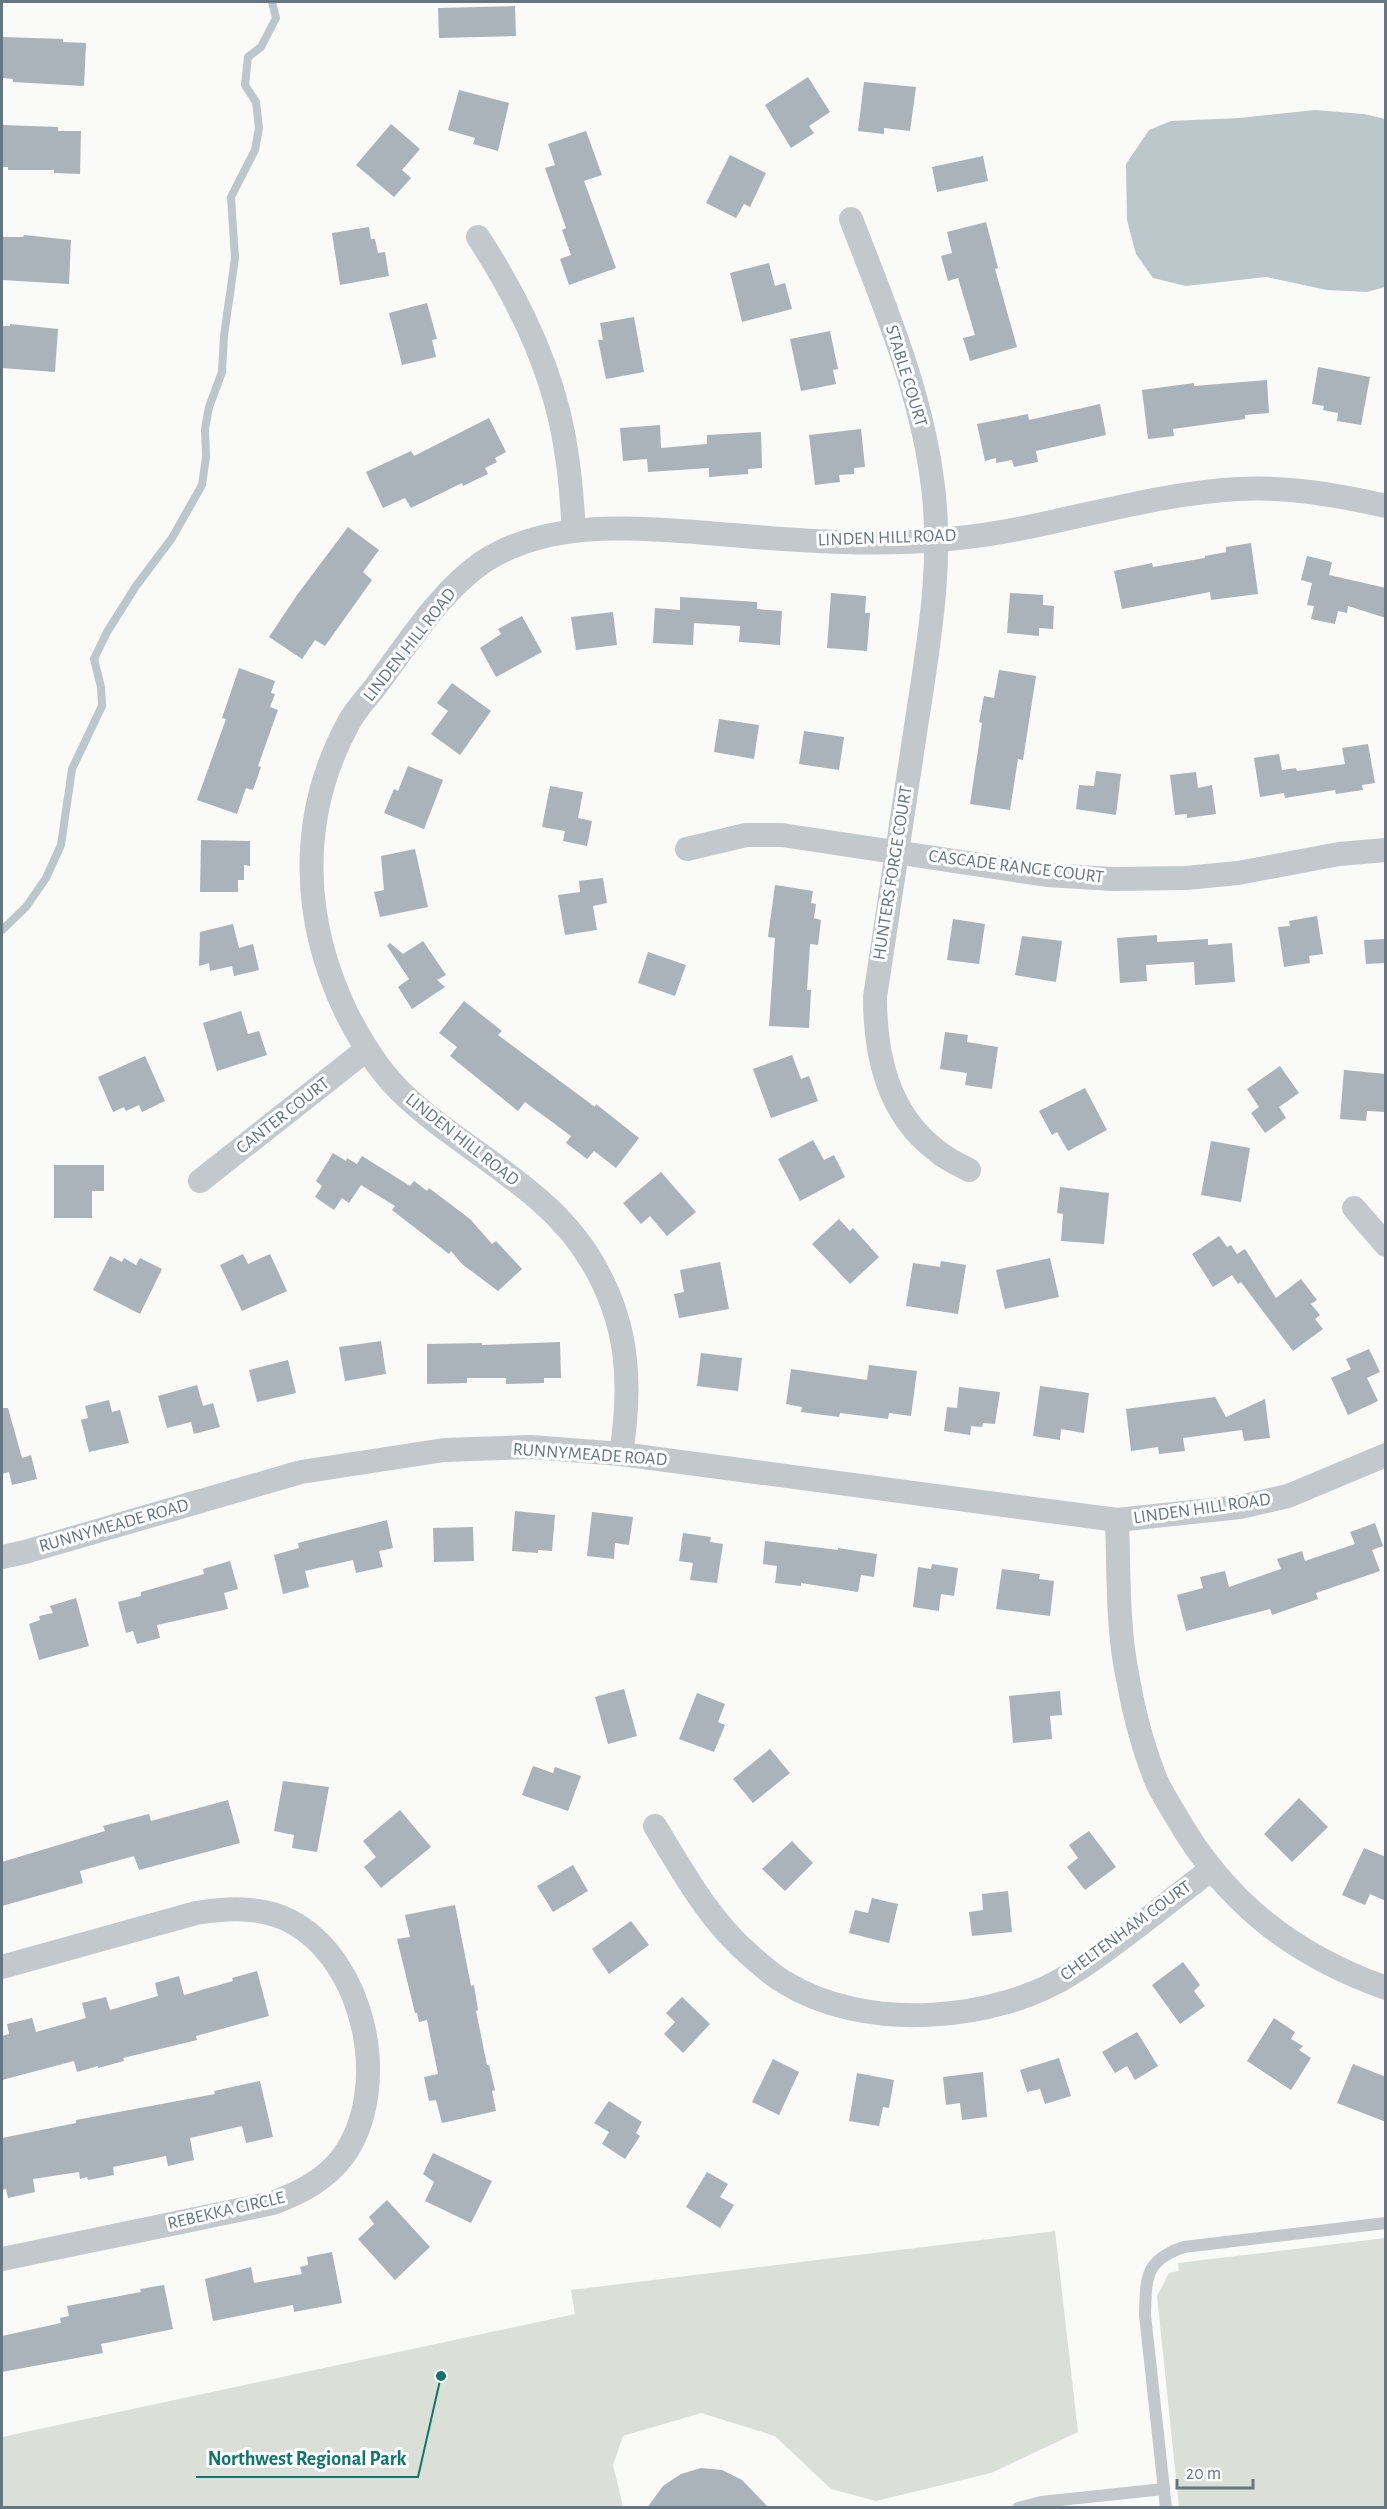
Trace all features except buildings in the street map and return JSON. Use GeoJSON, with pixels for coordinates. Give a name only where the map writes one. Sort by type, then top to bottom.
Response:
{"type":"FeatureCollection","features":[{"type":"Feature","properties":{"kind":"street","name":"STABLE COURT"},"geometry":{"type":"LineString","coordinates":[[851,219],[906,362],[932,473],[937,539]]}},
{"type":"Feature","properties":{"kind":"street"},"geometry":{"type":"LineString","coordinates":[[478,237],[502,275],[523,317],[556,404],[567,456],[574,530]]}},
{"type":"Feature","properties":{"kind":"street","name":"LINDEN HILL ROAD"},"geometry":{"type":"LineString","coordinates":[[621,1454],[627,1412],[628,1368],[619,1326],[606,1287],[590,1257],[567,1228],[537,1197],[436,1123],[398,1089],[366,1050],[335,990],[316,929],[310,878],[312,833],[328,773],[350,720],[446,594],[483,562],[530,540],[574,530],[626,528],[846,543],[937,539],[1017,530],[1170,496],[1240,489],[1314,491],[1386,506]]}},
{"type":"Feature","properties":{"kind":"street","name":"HUNTERS FORGE COURT"},"geometry":{"type":"LineString","coordinates":[[937,539],[933,612],[874,997],[875,1033],[882,1068],[891,1096],[911,1128],[937,1152],[969,1170]]}},
{"type":"Feature","properties":{"kind":"street","name":"CASCADE RANGE COURT"},"geometry":{"type":"LineString","coordinates":[[687,849],[746,835],[782,835],[1047,875],[1113,879],[1186,878],[1238,873],[1339,854],[1386,850]]}},
{"type":"Feature","properties":{"kind":"street","name":"CANTER COURT"},"geometry":{"type":"LineString","coordinates":[[200,1181],[366,1050]]}},
{"type":"Feature","properties":{"kind":"street"},"geometry":{"type":"LineString","coordinates":[[1354,1208],[1386,1245]]}},
{"type":"Feature","properties":{"kind":"street","name":"RUNNYMEADE ROAD"},"geometry":{"type":"LineString","coordinates":[[2,1557],[301,1472],[349,1463],[455,1449],[531,1447],[621,1454],[1117,1520]]}},
{"type":"Feature","properties":{"kind":"street","name":"LINDEN HILL ROAD"},"geometry":{"type":"LineString","coordinates":[[1117,1520],[1240,1507],[1288,1496],[1386,1455]]}},
{"type":"Feature","properties":{"kind":"street"},"geometry":{"type":"LineString","coordinates":[[1117,1520],[1120,1607],[1127,1677],[1141,1735],[1156,1782],[1186,1834],[1212,1869],[1246,1907],[1289,1942],[1346,1974],[1386,1988]]}},
{"type":"Feature","properties":{"kind":"street","name":"CHELTENHAM COURT"},"geometry":{"type":"LineString","coordinates":[[655,1826],[713,1917],[750,1956],[784,1983],[826,2001],[871,2012],[915,2016],[980,2011],[1027,1995],[1073,1973],[1212,1869]]}},
{"type":"Feature","properties":{"kind":"street","name":"REBEKKA CIRCLE"},"geometry":{"type":"LineString","coordinates":[[2,1967],[196,1913],[228,1908],[263,1912],[290,1921],[317,1940],[339,1966],[353,1995],[365,2039],[369,2071],[367,2101],[360,2127],[343,2155],[327,2174],[305,2190],[273,2203],[2,2259]]}},
{"type":"Feature","properties":{"kind":"lane"},"geometry":{"type":"LineString","coordinates":[[1166,2508],[1145,2314],[1146,2288],[1152,2267],[1165,2253],[1184,2247],[1386,2223]]}},
{"type":"Feature","properties":{"kind":"lane"},"geometry":{"type":"LineString","coordinates":[[1018,2508],[1041,2502],[1164,2489]]}},
{"type":"Feature","properties":{"kind":"shaded area"},"geometry":{"type":"Polygon","coordinates":[[[1315,110],[1364,114],[1385,119],[1385,287],[1367,292],[1327,290],[1266,277],[1186,286],[1153,278],[1136,254],[1127,220],[1126,164],[1149,130],[1171,121],[1240,118],[1315,110]]]}},
{"type":"Feature","properties":{"kind":"shaded area"},"geometry":{"type":"Polygon","coordinates":[[[1055,2231],[1078,2432],[991,2473],[876,2501],[831,2489],[775,2436],[701,2413],[623,2436],[613,2465],[623,2507],[2,2507],[2,2437],[575,2314],[571,2290],[1055,2231]]]}},
{"type":"Feature","properties":{"kind":"shaded area"},"geometry":{"type":"Polygon","coordinates":[[[1385,2238],[1385,2507],[1179,2507],[1157,2296],[1169,2273],[1179,2271],[1178,2263],[1385,2238]]]}},
{"type":"Feature","properties":{"kind":"waterway"},"geometry":{"type":"LineString","coordinates":[[2,930],[26,907],[46,878],[61,845],[72,769],[102,706],[101,687],[94,659],[107,632],[136,586],[172,538],[202,485],[206,457],[205,429],[209,407],[222,372],[224,336],[235,258],[231,197],[255,150],[259,128],[256,102],[245,85],[248,57],[261,47],[276,18],[272,2]]}},
{"type":"Feature","properties":{"kind":"place","name":"Northwest Regional Park"},"geometry":{"type":"Point","coordinates":[441,2376]}}]}
